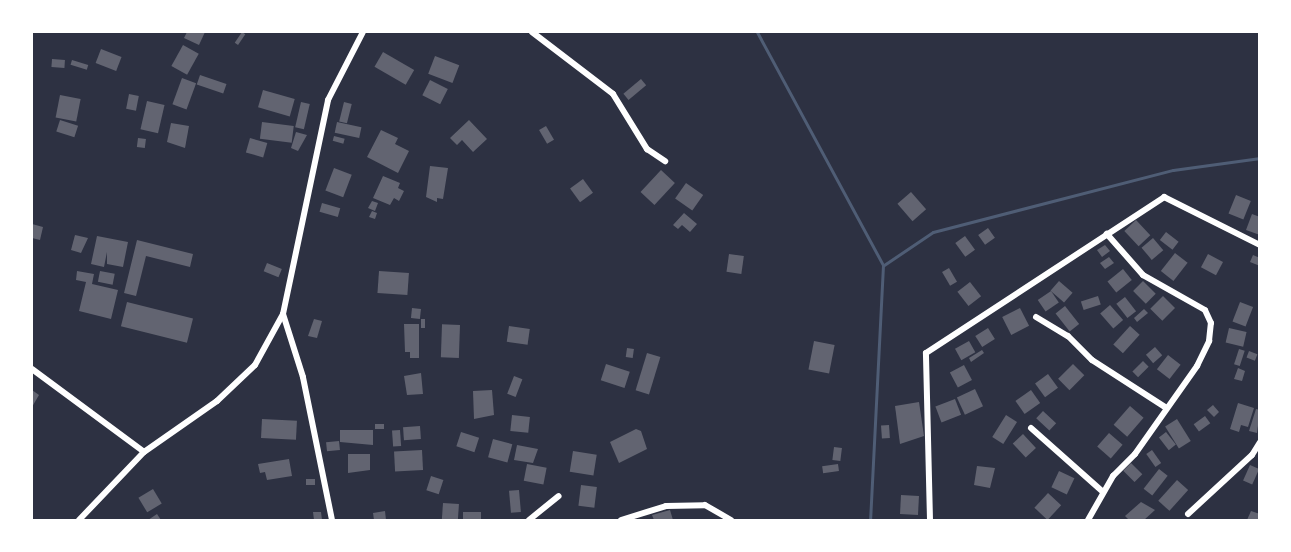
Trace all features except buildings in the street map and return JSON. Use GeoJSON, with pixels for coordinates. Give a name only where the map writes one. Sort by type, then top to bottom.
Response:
{"type":"FeatureCollection","features":[{"type":"Feature","properties":{"kind":"street"},"geometry":{"type":"LineString","coordinates":[[79,520],[144,452],[217,401],[255,365],[283,314],[328,100],[363,32]]}},
{"type":"Feature","properties":{"kind":"street"},"geometry":{"type":"LineString","coordinates":[[532,32],[588,79],[602,83],[614,94],[646,149],[665,161]]}},
{"type":"Feature","properties":{"kind":"street"},"geometry":{"type":"LineString","coordinates":[[930,520],[926,353],[1164,197],[1260,245]]}},
{"type":"Feature","properties":{"kind":"street"},"geometry":{"type":"LineString","coordinates":[[1088,520],[1103,492],[1197,366],[1209,340],[1211,323],[1205,310],[1143,275],[1107,234]]}},
{"type":"Feature","properties":{"kind":"street"},"geometry":{"type":"LineString","coordinates":[[283,314],[303,377],[332,520]]}},
{"type":"Feature","properties":{"kind":"street"},"geometry":{"type":"LineString","coordinates":[[1036,317],[1068,336],[1092,360],[1166,407]]}},
{"type":"Feature","properties":{"kind":"street"},"geometry":{"type":"LineString","coordinates":[[32,369],[144,452]]}},
{"type":"Feature","properties":{"kind":"street"},"geometry":{"type":"LineString","coordinates":[[1031,428],[1103,492]]}},
{"type":"Feature","properties":{"kind":"street"},"geometry":{"type":"LineString","coordinates":[[1188,514],[1252,455],[1260,442]]}},
{"type":"Feature","properties":{"kind":"street"},"geometry":{"type":"LineString","coordinates":[[529,520],[559,496]]}},
{"type":"Feature","properties":{"kind":"street"},"geometry":{"type":"LineString","coordinates":[[621,520],[666,506],[705,505],[731,520]]}},
{"type":"Feature","properties":{"kind":"waterway"},"geometry":{"type":"LineString","coordinates":[[757,32],[883,265],[870,520]]}},
{"type":"Feature","properties":{"kind":"waterway"},"geometry":{"type":"LineString","coordinates":[[884,265],[933,232],[1173,170],[1260,158]]}}]}
